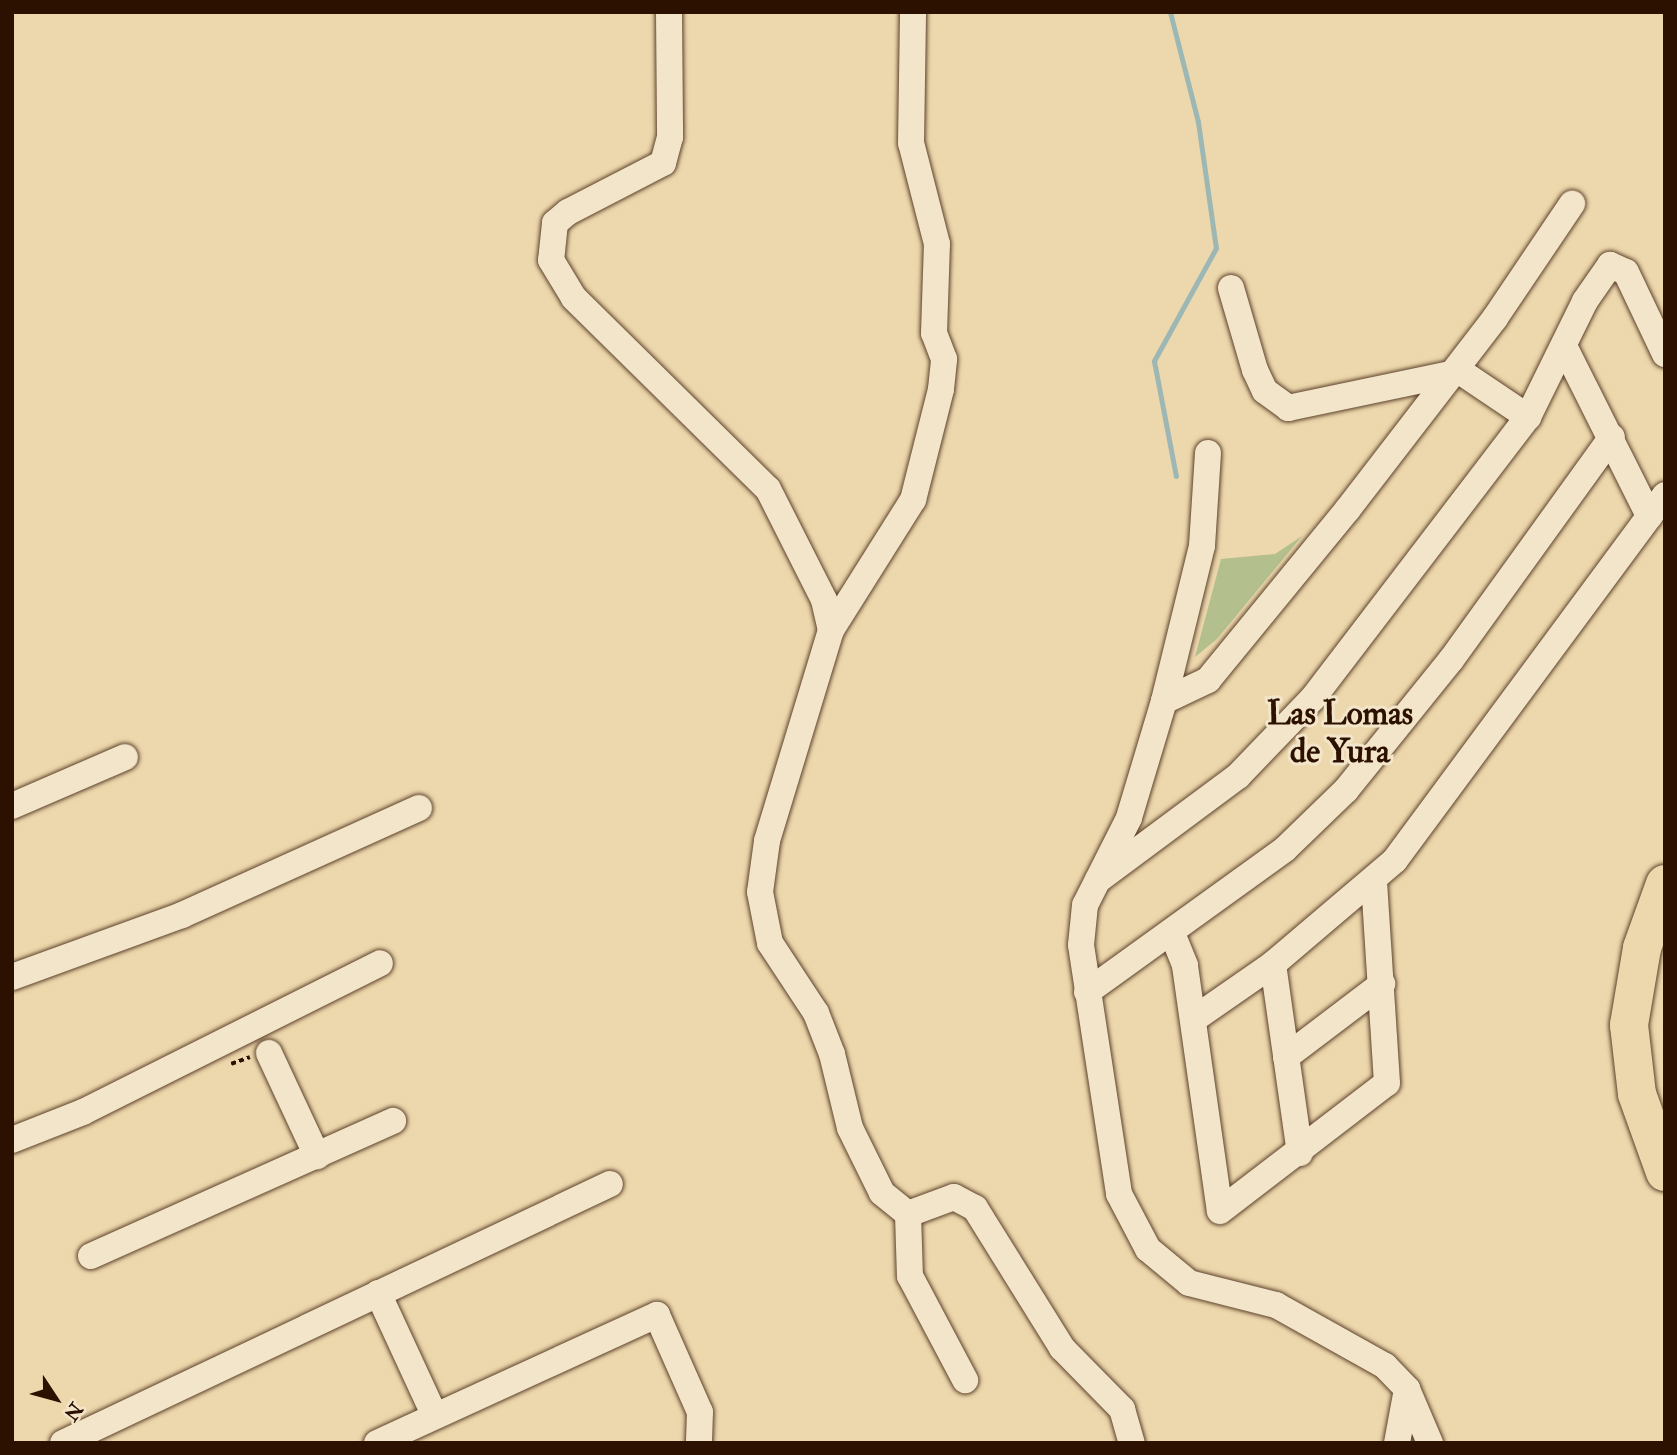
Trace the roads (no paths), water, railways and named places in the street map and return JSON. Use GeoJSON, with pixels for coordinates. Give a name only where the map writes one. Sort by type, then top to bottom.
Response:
{"type":"FeatureCollection","features":[{"type":"Feature","properties":{"kind":"highway"},"geometry":{"type":"LineString","coordinates":[[1665,884],[1642,948],[1629,1026],[1637,1094],[1665,1172]]}},
{"type":"Feature","properties":{"kind":"street"},"geometry":{"type":"LineString","coordinates":[[669,12],[670,137],[663,163],[568,212],[555,223],[551,260],[574,298],[768,489],[815,577],[831,630]]}},
{"type":"Feature","properties":{"kind":"street"},"geometry":{"type":"LineString","coordinates":[[913,12],[911,143],[937,244],[934,333],[944,359],[941,389],[913,500],[831,630],[770,829],[760,892],[770,943],[816,1013],[832,1054],[850,1128],[882,1193],[908,1214],[910,1276],[965,1380]]}},
{"type":"Feature","properties":{"kind":"street"},"geometry":{"type":"LineString","coordinates":[[1164,701],[1208,680],[1453,375],[1572,204]]}},
{"type":"Feature","properties":{"kind":"street"},"geometry":{"type":"LineString","coordinates":[[1093,883],[1238,776],[1279,736],[1528,417],[1566,350],[1585,301],[1611,265],[1626,272],[1665,354]]}},
{"type":"Feature","properties":{"kind":"street"},"geometry":{"type":"LineString","coordinates":[[1231,288],[1255,370],[1265,391],[1288,408],[1467,373],[1528,417]]}},
{"type":"Feature","properties":{"kind":"street"},"geometry":{"type":"LineString","coordinates":[[1566,350],[1612,437],[1649,516]]}},
{"type":"Feature","properties":{"kind":"street"},"geometry":{"type":"LineString","coordinates":[[1087,992],[1285,849],[1366,768],[1612,437]]}},
{"type":"Feature","properties":{"kind":"street"},"geometry":{"type":"LineString","coordinates":[[1208,453],[1202,546],[1164,701],[1129,818],[1093,883],[1081,945],[1126,1214],[1168,1269],[1216,1295],[1276,1305],[1385,1366],[1408,1388],[1430,1443]]}},
{"type":"Feature","properties":{"kind":"street"},"geometry":{"type":"LineString","coordinates":[[1194,1019],[1273,964],[1374,882],[1506,715],[1665,495]]}},
{"type":"Feature","properties":{"kind":"street"},"geometry":{"type":"LineString","coordinates":[[12,807],[125,757]]}},
{"type":"Feature","properties":{"kind":"street"},"geometry":{"type":"LineString","coordinates":[[12,977],[182,915],[419,808]]}},
{"type":"Feature","properties":{"kind":"street"},"geometry":{"type":"LineString","coordinates":[[1172,933],[1194,1019],[1220,1211],[1300,1153],[1387,1083],[1374,882]]}},
{"type":"Feature","properties":{"kind":"street"},"geometry":{"type":"LineString","coordinates":[[12,1140],[82,1112],[380,963]]}},
{"type":"Feature","properties":{"kind":"street"},"geometry":{"type":"LineString","coordinates":[[1273,964],[1300,1153]]}},
{"type":"Feature","properties":{"kind":"street"},"geometry":{"type":"LineString","coordinates":[[1286,1057],[1381,984]]}},
{"type":"Feature","properties":{"kind":"street"},"geometry":{"type":"LineString","coordinates":[[269,1053],[317,1156]]}},
{"type":"Feature","properties":{"kind":"street"},"geometry":{"type":"LineString","coordinates":[[91,1256],[393,1121]]}},
{"type":"Feature","properties":{"kind":"street"},"geometry":{"type":"LineString","coordinates":[[63,1443],[610,1184]]}},
{"type":"Feature","properties":{"kind":"street"},"geometry":{"type":"LineString","coordinates":[[908,1214],[954,1197],[975,1208],[1062,1348],[1122,1409],[1132,1443]]}},
{"type":"Feature","properties":{"kind":"street"},"geometry":{"type":"LineString","coordinates":[[378,1293],[434,1414]]}},
{"type":"Feature","properties":{"kind":"street"},"geometry":{"type":"LineString","coordinates":[[377,1443],[434,1414],[657,1314],[700,1412],[699,1443]]}},
{"type":"Feature","properties":{"kind":"street"},"geometry":{"type":"LineString","coordinates":[[1397,1443],[1408,1388]]}},
{"type":"Feature","properties":{"kind":"waterway"},"geometry":{"type":"LineString","coordinates":[[1170,12],[1198,122],[1216,248],[1154,361],[1176,476]]}},
{"type":"Feature","properties":{"kind":"district","name":"Las Lomas de Yura"},"geometry":{"type":"Point","coordinates":[1340,733]}}]}
